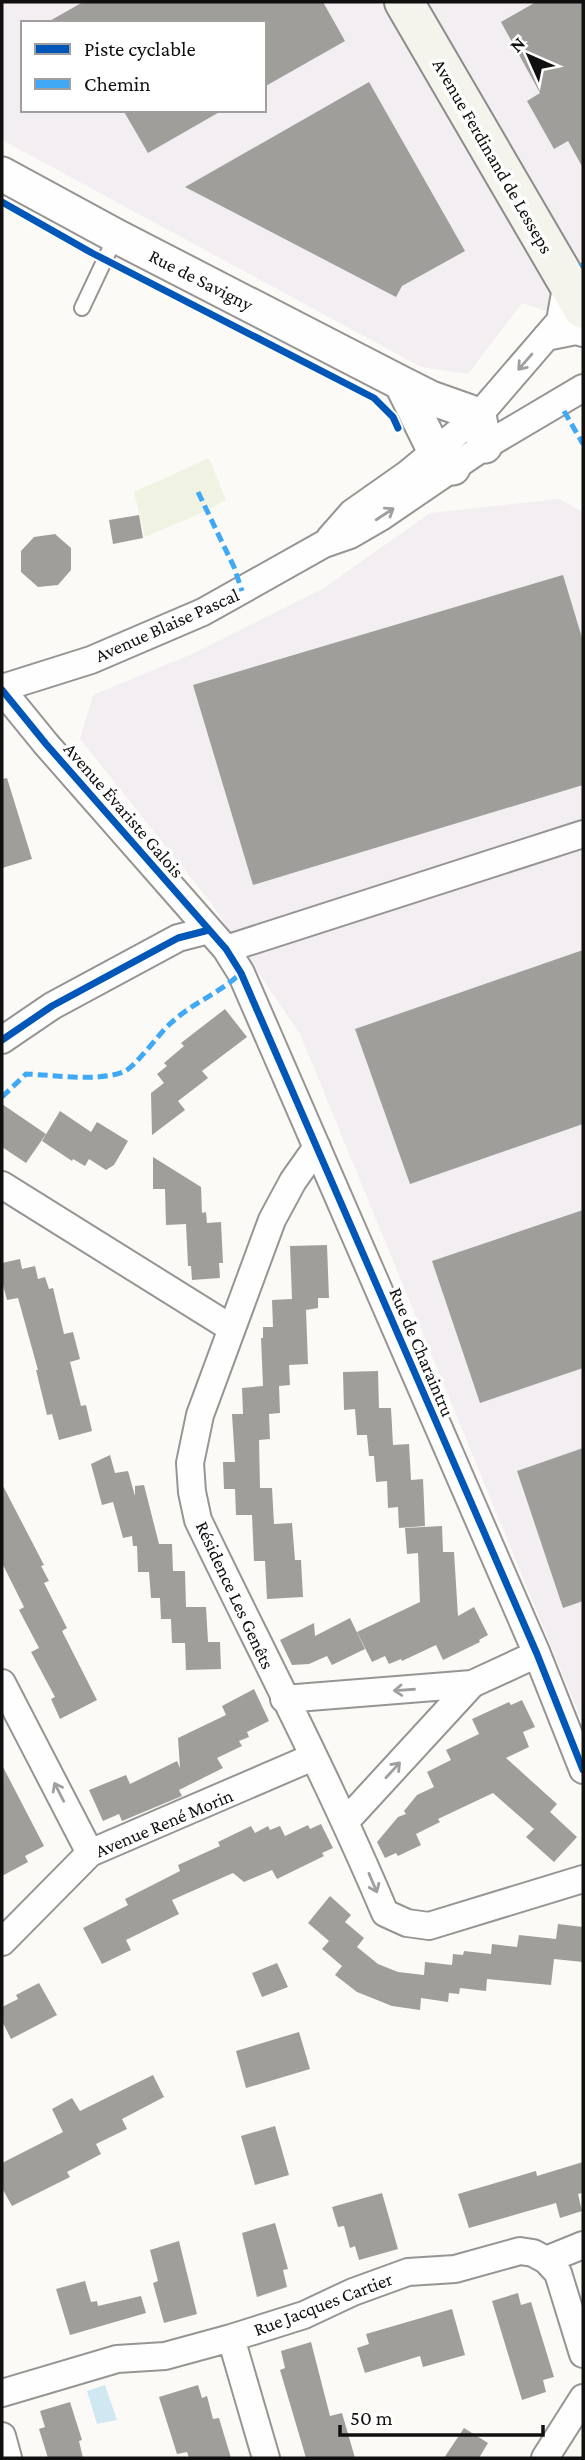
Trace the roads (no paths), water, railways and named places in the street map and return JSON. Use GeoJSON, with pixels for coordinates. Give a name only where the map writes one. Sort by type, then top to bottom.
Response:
{"type":"FeatureCollection","features":[{"type":"Feature","properties":{"kind":"main road","name":"Avenue Ferdinand de Lesseps"},"geometry":{"type":"LineString","coordinates":[[404,2],[575,295]]}},
{"type":"Feature","properties":{"kind":"street","name":"Rue de Savigny"},"geometry":{"type":"LineString","coordinates":[[2,174],[116,236],[431,398],[482,430]]}},
{"type":"Feature","properties":{"kind":"street","name":"Avenue Blaise Pascal"},"geometry":{"type":"LineString","coordinates":[[482,430],[560,321],[575,295]]}},
{"type":"Feature","properties":{"kind":"street"},"geometry":{"type":"LineString","coordinates":[[546,337],[576,331],[583,333]]}},
{"type":"Feature","properties":{"kind":"street"},"geometry":{"type":"LineString","coordinates":[[401,383],[444,460]]}},
{"type":"Feature","properties":{"kind":"street","name":"Avenue Blaise Pascal"},"geometry":{"type":"LineString","coordinates":[[2,689],[90,660],[203,612],[324,544],[352,513],[444,460],[482,430],[583,388]]}},
{"type":"Feature","properties":{"kind":"street","name":"Avenue Évariste Galois"},"geometry":{"type":"LineString","coordinates":[[2,689],[46,744],[218,939]]}},
{"type":"Feature","properties":{"kind":"street"},"geometry":{"type":"LineString","coordinates":[[2,1040],[52,1006],[178,938],[218,939],[583,834]]}},
{"type":"Feature","properties":{"kind":"street","name":"Rue de Charaintru"},"geometry":{"type":"LineString","coordinates":[[218,939],[248,988],[537,1654],[583,1770]]}},
{"type":"Feature","properties":{"kind":"street","name":"Résidence Les Genêts"},"geometry":{"type":"LineString","coordinates":[[317,1147],[293,1181],[272,1220],[200,1415],[190,1463],[198,1520],[346,1821],[385,1913],[407,1923],[429,1926],[583,1879]]}},
{"type":"Feature","properties":{"kind":"street"},"geometry":{"type":"LineString","coordinates":[[2,1185],[230,1328]]}},
{"type":"Feature","properties":{"kind":"street"},"geometry":{"type":"LineString","coordinates":[[284,1699],[472,1684],[537,1654]]}},
{"type":"Feature","properties":{"kind":"street"},"geometry":{"type":"LineString","coordinates":[[2,1683],[90,1853]]}},
{"type":"Feature","properties":{"kind":"street"},"geometry":{"type":"LineString","coordinates":[[346,1821],[472,1684]]}},
{"type":"Feature","properties":{"kind":"street","name":"Avenue René Morin"},"geometry":{"type":"LineString","coordinates":[[2,1942],[90,1853],[313,1757]]}},
{"type":"Feature","properties":{"kind":"street"},"geometry":{"type":"LineString","coordinates":[[583,2245],[546,2260],[558,2273],[583,2354]]}},
{"type":"Feature","properties":{"kind":"street","name":"Rue Jacques Cartier"},"geometry":{"type":"LineString","coordinates":[[2,2393],[117,2359],[164,2356],[231,2338],[304,2315],[353,2292],[408,2273],[455,2269],[520,2251],[533,2253],[546,2260]]}},
{"type":"Feature","properties":{"kind":"street"},"geometry":{"type":"LineString","coordinates":[[231,2338],[266,2458]]}},
{"type":"Feature","properties":{"kind":"street"},"geometry":{"type":"LineString","coordinates":[[545,2458],[583,2398]]}},
{"type":"Feature","properties":{"kind":"street"},"geometry":{"type":"LineString","coordinates":[[2,2436],[8,2458]]}},
{"type":"Feature","properties":{"kind":"lane"},"geometry":{"type":"LineString","coordinates":[[82,308],[116,236]]}},
{"type":"Feature","properties":{"kind":"water"},"geometry":{"type":"Polygon","coordinates":[[[105,2385],[117,2420],[97,2424],[87,2391],[105,2385]]]}}]}
